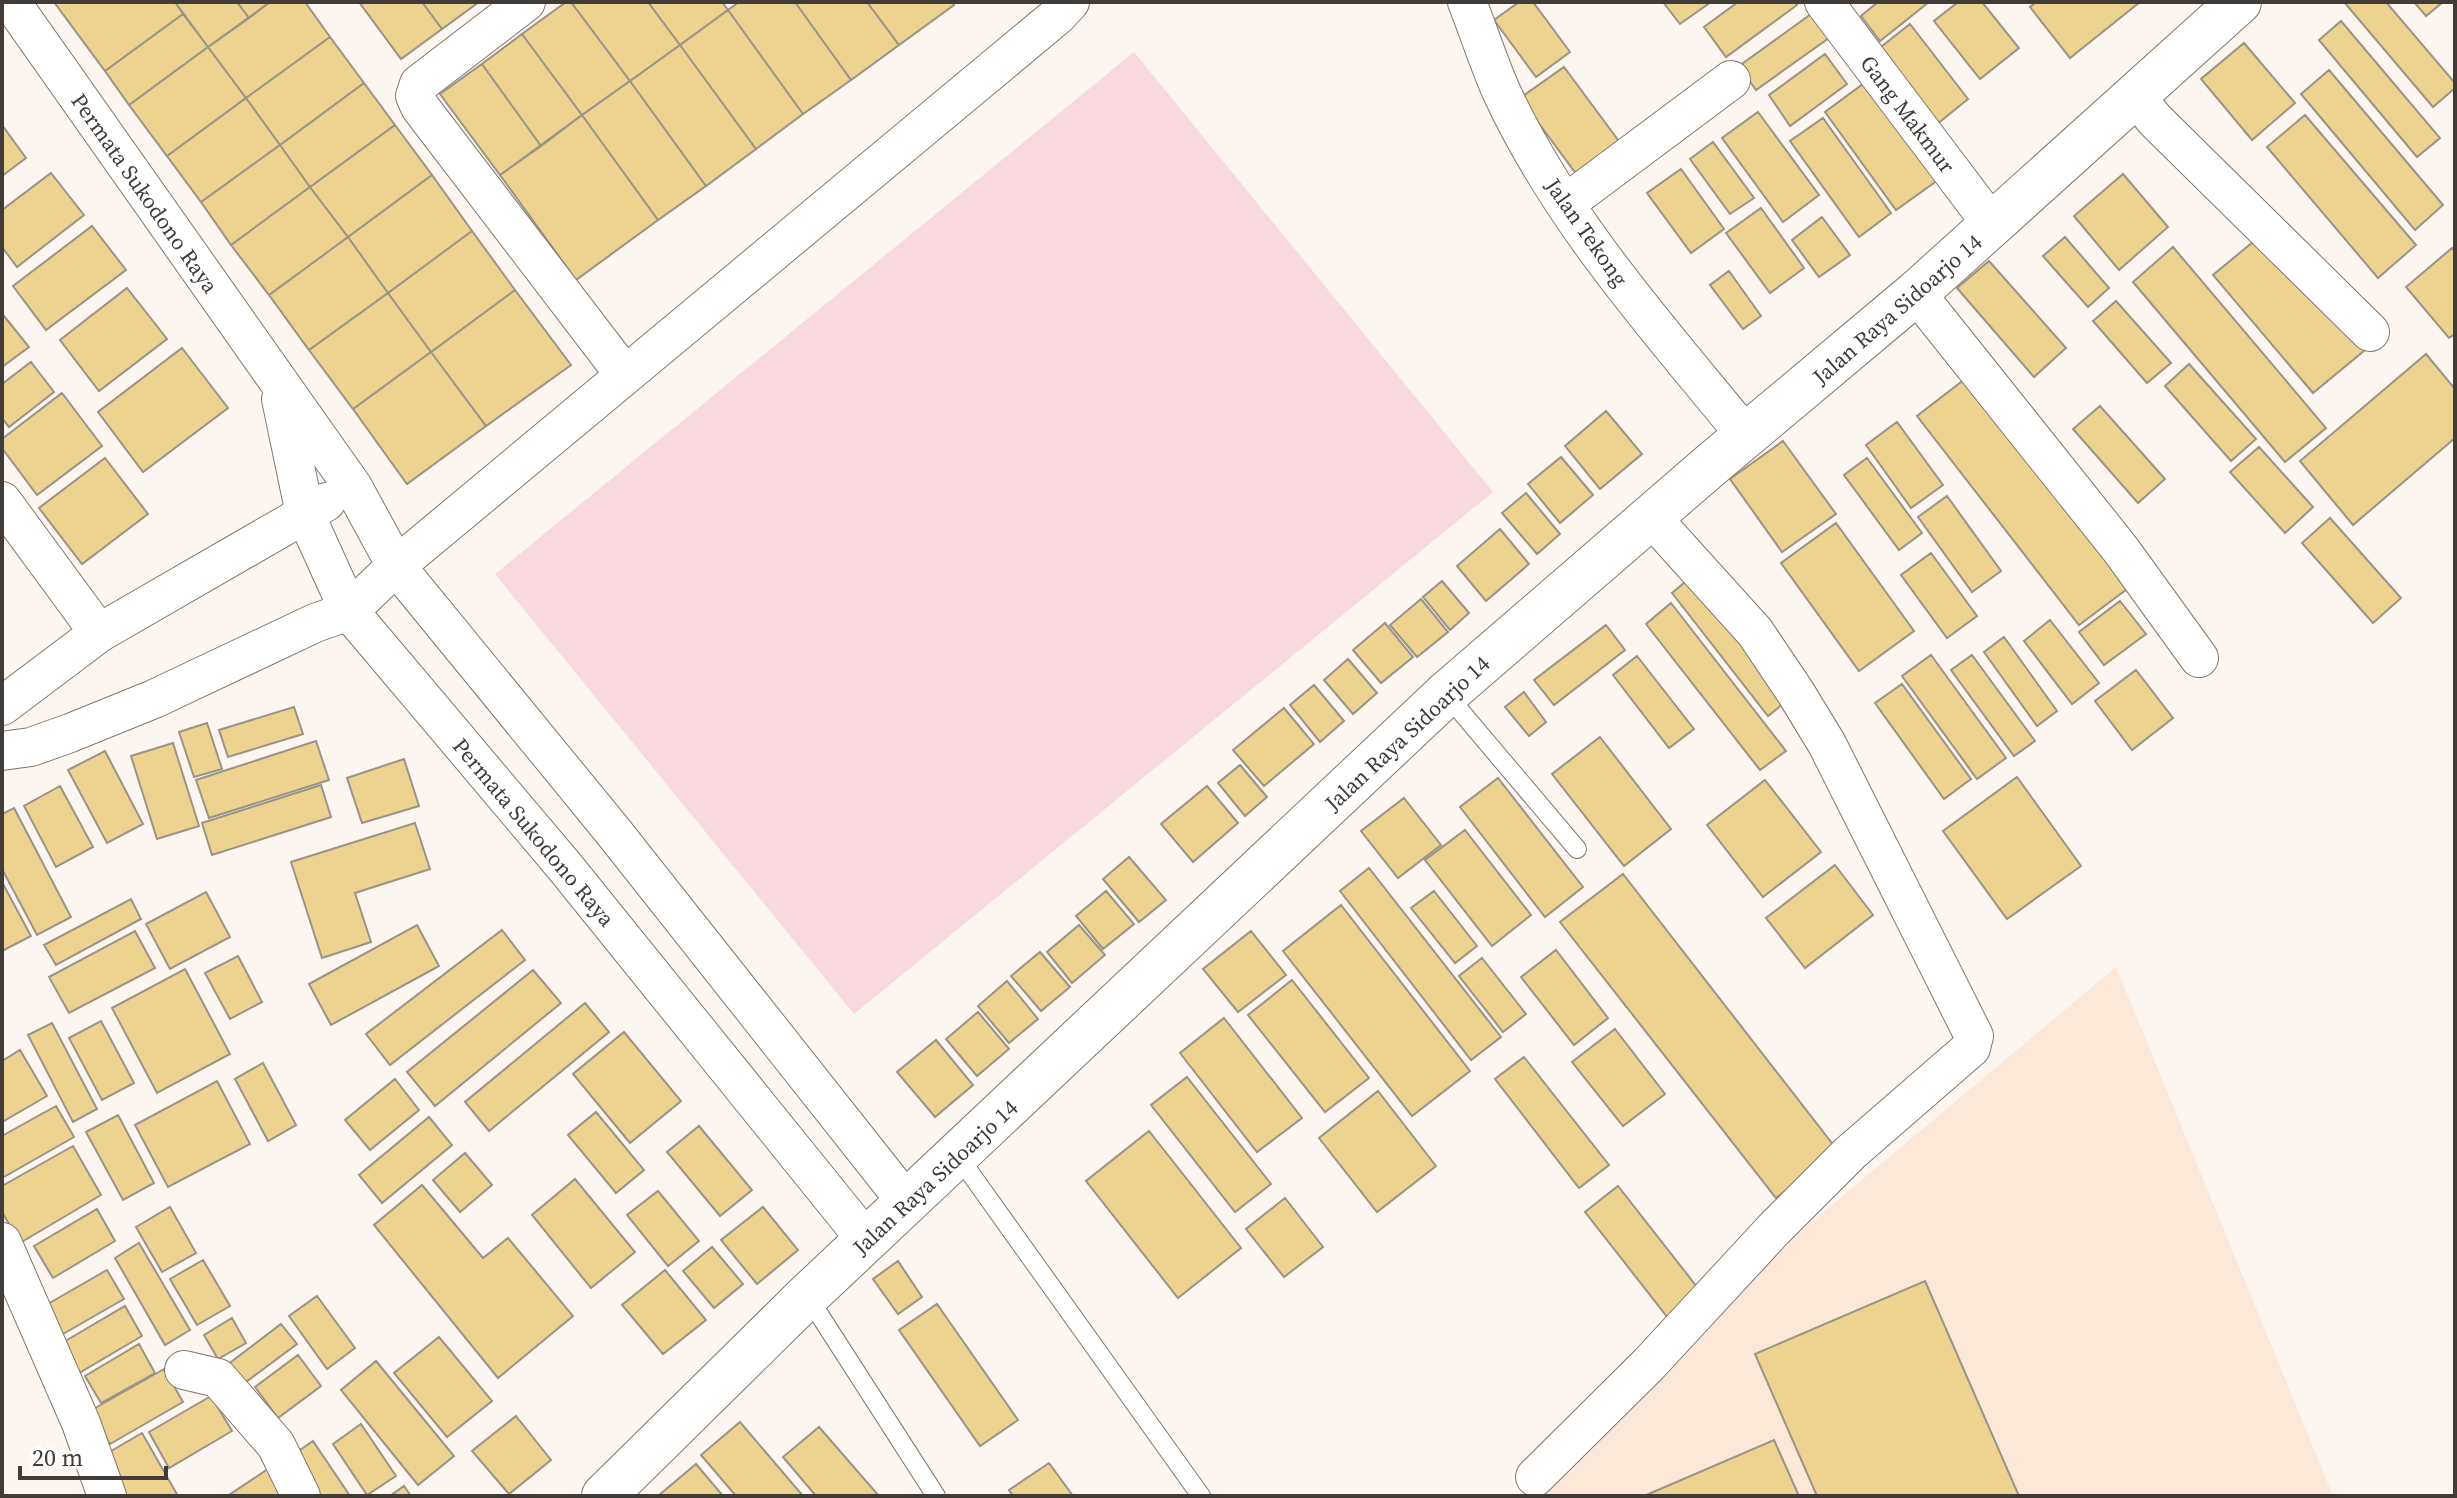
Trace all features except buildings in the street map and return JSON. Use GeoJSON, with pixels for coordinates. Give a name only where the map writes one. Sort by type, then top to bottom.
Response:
{"type":"FeatureCollection","features":[{"type":"Feature","properties":{"kind":"main road","name":"Jalan Raya Sidoarjo 14"},"geometry":{"type":"LineString","coordinates":[[604,1496],[807,1296],[1446,694],[1993,226],[2239,2]]}},
{"type":"Feature","properties":{"kind":"street","name":"Permata Sukodono Raya"},"geometry":{"type":"LineString","coordinates":[[11,2],[353,487],[396,566],[612,830],[908,1204]]}},
{"type":"Feature","properties":{"kind":"street"},"geometry":{"type":"LineString","coordinates":[[526,2],[419,84],[415,96],[420,107],[624,374]]}},
{"type":"Feature","properties":{"kind":"street","name":"Jalan Tekong"},"geometry":{"type":"LineString","coordinates":[[1467,2],[1502,93],[1565,204],[1604,261],[1747,437]]}},
{"type":"Feature","properties":{"kind":"street","name":"Gang Makmur"},"geometry":{"type":"LineString","coordinates":[[1824,2],[1993,226]]}},
{"type":"Feature","properties":{"kind":"street"},"geometry":{"type":"LineString","coordinates":[[2,751],[31,747],[70,733],[154,699],[315,623],[349,611],[396,566],[1058,7]]}},
{"type":"Feature","properties":{"kind":"street"},"geometry":{"type":"LineString","coordinates":[[1565,204],[1731,80]]}},
{"type":"Feature","properties":{"kind":"street"},"geometry":{"type":"LineString","coordinates":[[2136,97],[2155,120],[2370,332]]}},
{"type":"Feature","properties":{"kind":"street"},"geometry":{"type":"LineString","coordinates":[[1916,293],[2121,550],[2199,658]]}},
{"type":"Feature","properties":{"kind":"street","name":"Permata Sukodono Raya"},"geometry":{"type":"LineString","coordinates":[[278,384],[305,514],[349,611],[565,867],[867,1241]]}},
{"type":"Feature","properties":{"kind":"street"},"geometry":{"type":"LineString","coordinates":[[2,706],[99,633],[353,487]]}},
{"type":"Feature","properties":{"kind":"street"},"geometry":{"type":"LineString","coordinates":[[2,501],[99,633]]}},
{"type":"Feature","properties":{"kind":"street"},"geometry":{"type":"LineString","coordinates":[[1535,1477],[1649,1364],[1774,1229],[1850,1153],[1971,1048],[1974,1036],[1827,744],[1796,693],[1755,632],[1656,514]]}},
{"type":"Feature","properties":{"kind":"street"},"geometry":{"type":"LineString","coordinates":[[565,867],[612,830]]}},
{"type":"Feature","properties":{"kind":"street"},"geometry":{"type":"LineString","coordinates":[[2,1242],[81,1423],[107,1496]]}},
{"type":"Feature","properties":{"kind":"street"},"geometry":{"type":"LineString","coordinates":[[184,1370],[218,1378],[276,1445],[301,1496]]}},
{"type":"Feature","properties":{"kind":"lane"},"geometry":{"type":"LineString","coordinates":[[1446,694],[1577,849]]}},
{"type":"Feature","properties":{"kind":"lane"},"geometry":{"type":"LineString","coordinates":[[958,1156],[1201,1496]]}},
{"type":"Feature","properties":{"kind":"lane"},"geometry":{"type":"LineString","coordinates":[[807,1296],[936,1496]]}},
{"type":"Feature","properties":{"kind":"shaded area"},"geometry":{"type":"Polygon","coordinates":[[[1134,52],[1493,492],[854,1014],[495,574],[1134,52]]]}},
{"type":"Feature","properties":{"kind":"shaded area"},"geometry":{"type":"Polygon","coordinates":[[[2116,967],[2333,1496],[1543,1496],[1647,1360],[2116,967]]]}}]}
